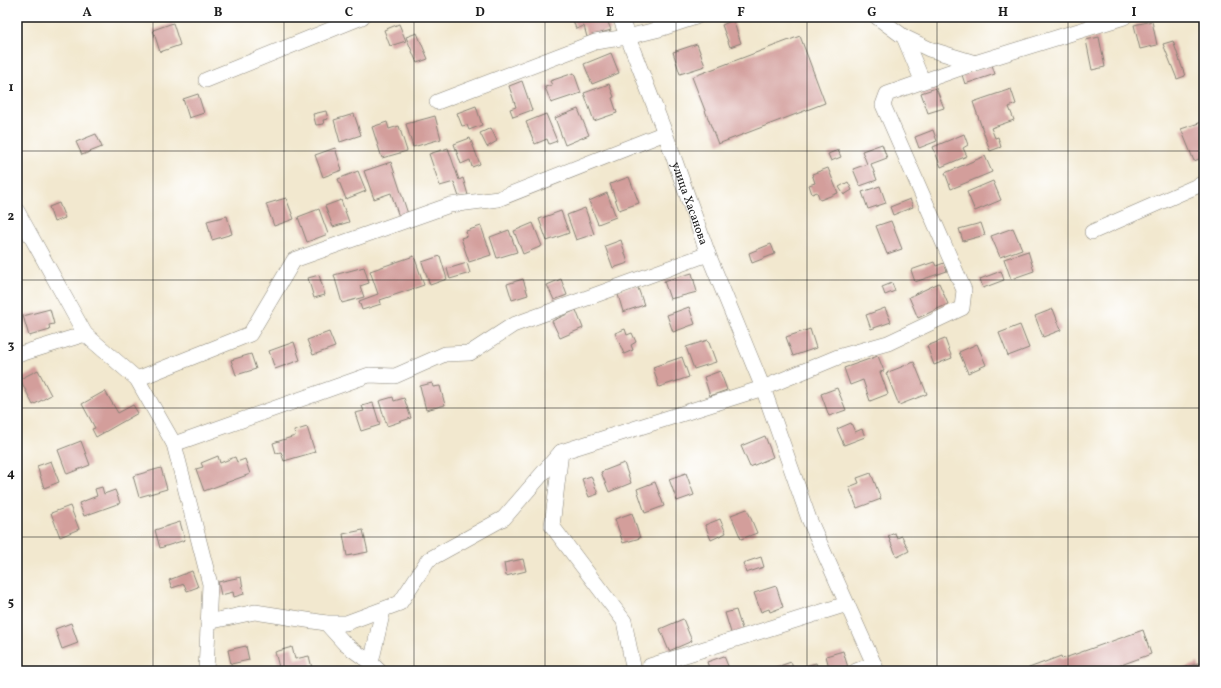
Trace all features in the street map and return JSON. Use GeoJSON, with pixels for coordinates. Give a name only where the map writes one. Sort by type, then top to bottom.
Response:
{"type":"FeatureCollection","features":[{"type":"Feature","properties":{"kind":"street"},"geometry":{"type":"LineString","coordinates":[[206,80],[362,17]]}},
{"type":"Feature","properties":{"kind":"street","name":"улица Хасанова"},"geometry":{"type":"LineString","coordinates":[[620,17],[665,133],[708,254],[763,388],[809,519],[875,668]]}},
{"type":"Feature","properties":{"kind":"street"},"geometry":{"type":"LineString","coordinates":[[437,102],[595,42],[627,37],[660,29],[696,17]]}},
{"type":"Feature","properties":{"kind":"street"},"geometry":{"type":"LineString","coordinates":[[877,17],[904,37],[929,49],[975,63]]}},
{"type":"Feature","properties":{"kind":"street"},"geometry":{"type":"LineString","coordinates":[[208,622],[255,612],[326,623],[346,623],[400,603],[428,560],[504,518],[561,452],[763,388],[838,357],[888,343],[962,308],[964,290],[884,105],[887,94],[922,80],[1124,17]]}},
{"type":"Feature","properties":{"kind":"street"},"geometry":{"type":"LineString","coordinates":[[904,37],[922,80]]}},
{"type":"Feature","properties":{"kind":"street"},"geometry":{"type":"LineString","coordinates":[[137,379],[250,334],[294,260],[450,205],[498,199],[665,133]]}},
{"type":"Feature","properties":{"kind":"street"},"geometry":{"type":"LineString","coordinates":[[1092,232],[1204,182]]}},
{"type":"Feature","properties":{"kind":"street"},"geometry":{"type":"LineString","coordinates":[[17,211],[85,334],[137,379],[174,444],[210,584],[206,671]]}},
{"type":"Feature","properties":{"kind":"street"},"geometry":{"type":"LineString","coordinates":[[174,444],[369,375],[395,376],[444,354],[470,353],[513,325],[708,254]]}},
{"type":"Feature","properties":{"kind":"street"},"geometry":{"type":"LineString","coordinates":[[17,355],[85,334]]}},
{"type":"Feature","properties":{"kind":"street"},"geometry":{"type":"LineString","coordinates":[[561,452],[552,526],[624,621],[634,671]]}},
{"type":"Feature","properties":{"kind":"street"},"geometry":{"type":"LineString","coordinates":[[647,671],[650,666],[847,604]]}},
{"type":"Feature","properties":{"kind":"street"},"geometry":{"type":"LineString","coordinates":[[326,623],[345,644],[374,667],[383,610]]}},
{"type":"Feature","properties":{"kind":"street"},"geometry":{"type":"LineString","coordinates":[[856,671],[875,668]]}},
{"type":"Feature","properties":{"kind":"building"},"geometry":{"type":"Polygon","coordinates":[[[572,17],[595,17],[596,19],[606,17],[611,30],[587,37],[584,26],[576,29],[572,17]]]}},
{"type":"Feature","properties":{"kind":"building"},"geometry":{"type":"Polygon","coordinates":[[[733,20],[741,43],[730,47],[722,25],[733,20]]]}},
{"type":"Feature","properties":{"kind":"building"},"geometry":{"type":"Polygon","coordinates":[[[1152,21],[1157,45],[1140,49],[1134,25],[1152,21]]]}},
{"type":"Feature","properties":{"kind":"building"},"geometry":{"type":"Polygon","coordinates":[[[173,23],[180,45],[160,52],[153,30],[173,23]]]}},
{"type":"Feature","properties":{"kind":"building"},"geometry":{"type":"Polygon","coordinates":[[[399,24],[406,41],[390,46],[384,30],[399,24]]]}},
{"type":"Feature","properties":{"kind":"building"},"geometry":{"type":"Polygon","coordinates":[[[417,33],[428,59],[417,63],[406,37],[417,33]]]}},
{"type":"Feature","properties":{"kind":"building"},"geometry":{"type":"Polygon","coordinates":[[[800,36],[825,103],[718,144],[692,77],[800,36]]]}},
{"type":"Feature","properties":{"kind":"building"},"geometry":{"type":"Polygon","coordinates":[[[1099,37],[1105,67],[1092,70],[1086,40],[1099,37]]]}},
{"type":"Feature","properties":{"kind":"building"},"geometry":{"type":"Polygon","coordinates":[[[1173,41],[1185,76],[1177,79],[1163,44],[1173,41]]]}},
{"type":"Feature","properties":{"kind":"building"},"geometry":{"type":"Polygon","coordinates":[[[697,44],[705,66],[680,74],[673,52],[697,44]]]}},
{"type":"Feature","properties":{"kind":"building"},"geometry":{"type":"Polygon","coordinates":[[[611,53],[619,73],[592,84],[584,64],[611,53]]]}},
{"type":"Feature","properties":{"kind":"building"},"geometry":{"type":"Polygon","coordinates":[[[992,65],[995,74],[965,84],[962,75],[992,65]]]}},
{"type":"Feature","properties":{"kind":"building"},"geometry":{"type":"Polygon","coordinates":[[[574,73],[581,93],[551,103],[545,87],[552,85],[550,81],[574,73]]]}},
{"type":"Feature","properties":{"kind":"building"},"geometry":{"type":"Polygon","coordinates":[[[522,81],[532,110],[513,117],[510,109],[516,107],[509,86],[522,81]]]}},
{"type":"Feature","properties":{"kind":"building"},"geometry":{"type":"Polygon","coordinates":[[[609,84],[614,97],[612,98],[617,113],[594,121],[584,93],[609,84]]]}},
{"type":"Feature","properties":{"kind":"building"},"geometry":{"type":"Polygon","coordinates":[[[936,88],[944,108],[928,113],[921,93],[936,88]]]}},
{"type":"Feature","properties":{"kind":"building"},"geometry":{"type":"Polygon","coordinates":[[[1011,89],[1016,104],[1009,107],[1014,120],[991,128],[995,138],[998,137],[1001,147],[990,151],[973,102],[1011,89]]]}},
{"type":"Feature","properties":{"kind":"building"},"geometry":{"type":"Polygon","coordinates":[[[198,94],[204,113],[189,118],[183,99],[198,94]]]}},
{"type":"Feature","properties":{"kind":"building"},"geometry":{"type":"Polygon","coordinates":[[[476,106],[482,125],[469,130],[467,125],[462,126],[457,113],[476,106]]]}},
{"type":"Feature","properties":{"kind":"building"},"geometry":{"type":"Polygon","coordinates":[[[578,109],[589,135],[565,145],[555,118],[578,109]]]}},
{"type":"Feature","properties":{"kind":"building"},"geometry":{"type":"Polygon","coordinates":[[[326,111],[328,119],[323,120],[324,124],[316,125],[313,114],[326,111]]]}},
{"type":"Feature","properties":{"kind":"building"},"geometry":{"type":"Polygon","coordinates":[[[354,114],[361,135],[340,142],[334,120],[354,114]]]}},
{"type":"Feature","properties":{"kind":"building"},"geometry":{"type":"Polygon","coordinates":[[[546,114],[557,141],[549,144],[547,139],[535,144],[526,122],[546,114]]]}},
{"type":"Feature","properties":{"kind":"building"},"geometry":{"type":"Polygon","coordinates":[[[435,116],[441,139],[413,147],[406,124],[435,116]]]}},
{"type":"Feature","properties":{"kind":"building"},"geometry":{"type":"Polygon","coordinates":[[[387,122],[389,129],[399,126],[407,151],[382,158],[372,127],[387,122]]]}},
{"type":"Feature","properties":{"kind":"building"},"geometry":{"type":"Polygon","coordinates":[[[1202,122],[1204,127],[1204,157],[1194,161],[1181,129],[1202,122]]]}},
{"type":"Feature","properties":{"kind":"building"},"geometry":{"type":"Polygon","coordinates":[[[491,128],[497,141],[487,147],[480,133],[491,128]]]}},
{"type":"Feature","properties":{"kind":"building"},"geometry":{"type":"Polygon","coordinates":[[[933,130],[937,141],[919,148],[915,137],[933,130]]]}},
{"type":"Feature","properties":{"kind":"building"},"geometry":{"type":"Polygon","coordinates":[[[96,134],[102,147],[82,155],[76,142],[96,134]]]}},
{"type":"Feature","properties":{"kind":"building"},"geometry":{"type":"Polygon","coordinates":[[[964,134],[968,145],[963,148],[967,156],[941,167],[933,147],[964,134]]]}},
{"type":"Feature","properties":{"kind":"building"},"geometry":{"type":"Polygon","coordinates":[[[470,138],[480,164],[472,167],[470,160],[461,164],[454,144],[470,138]]]}},
{"type":"Feature","properties":{"kind":"building"},"geometry":{"type":"Polygon","coordinates":[[[882,144],[887,158],[871,164],[877,180],[860,186],[853,169],[867,164],[862,151],[882,144]]]}},
{"type":"Feature","properties":{"kind":"building"},"geometry":{"type":"Polygon","coordinates":[[[335,148],[342,170],[323,177],[315,155],[335,148]]]}},
{"type":"Feature","properties":{"kind":"building"},"geometry":{"type":"Polygon","coordinates":[[[448,148],[459,180],[463,178],[468,195],[459,197],[454,182],[440,186],[429,154],[448,148]]]}},
{"type":"Feature","properties":{"kind":"building"},"geometry":{"type":"Polygon","coordinates":[[[838,150],[841,157],[831,161],[828,154],[838,150]]]}},
{"type":"Feature","properties":{"kind":"building"},"geometry":{"type":"Polygon","coordinates":[[[985,156],[992,172],[951,189],[945,173],[985,156]]]}},
{"type":"Feature","properties":{"kind":"building"},"geometry":{"type":"Polygon","coordinates":[[[391,162],[408,214],[399,217],[391,193],[374,199],[364,171],[391,162]]]}},
{"type":"Feature","properties":{"kind":"building"},"geometry":{"type":"Polygon","coordinates":[[[828,168],[838,193],[820,200],[817,192],[812,194],[809,185],[815,183],[812,174],[828,168]]]}},
{"type":"Feature","properties":{"kind":"building"},"geometry":{"type":"Polygon","coordinates":[[[358,171],[366,191],[346,199],[338,179],[358,171]]]}},
{"type":"Feature","properties":{"kind":"building"},"geometry":{"type":"Polygon","coordinates":[[[629,177],[639,203],[619,210],[610,184],[629,177]]]}},
{"type":"Feature","properties":{"kind":"building"},"geometry":{"type":"Polygon","coordinates":[[[993,181],[1001,200],[975,211],[967,192],[993,181]]]}},
{"type":"Feature","properties":{"kind":"building"},"geometry":{"type":"Polygon","coordinates":[[[848,182],[852,190],[844,195],[839,187],[848,182]]]}},
{"type":"Feature","properties":{"kind":"building"},"geometry":{"type":"Polygon","coordinates":[[[880,186],[886,203],[868,209],[862,192],[880,186]]]}},
{"type":"Feature","properties":{"kind":"building"},"geometry":{"type":"Polygon","coordinates":[[[607,193],[616,217],[598,224],[589,201],[607,193]]]}},
{"type":"Feature","properties":{"kind":"building"},"geometry":{"type":"Polygon","coordinates":[[[286,198],[294,219],[274,226],[266,204],[286,198]]]}},
{"type":"Feature","properties":{"kind":"building"},"geometry":{"type":"Polygon","coordinates":[[[910,199],[913,207],[893,215],[890,207],[910,199]]]}},
{"type":"Feature","properties":{"kind":"building"},"geometry":{"type":"Polygon","coordinates":[[[341,200],[349,222],[333,227],[325,206],[341,200]]]}},
{"type":"Feature","properties":{"kind":"building"},"geometry":{"type":"Polygon","coordinates":[[[59,203],[65,218],[54,222],[49,207],[59,203]]]}},
{"type":"Feature","properties":{"kind":"building"},"geometry":{"type":"Polygon","coordinates":[[[585,208],[594,234],[576,240],[567,215],[585,208]]]}},
{"type":"Feature","properties":{"kind":"building"},"geometry":{"type":"Polygon","coordinates":[[[319,209],[328,234],[307,242],[298,217],[319,209]]]}},
{"type":"Feature","properties":{"kind":"building"},"geometry":{"type":"Polygon","coordinates":[[[561,211],[569,233],[547,241],[539,219],[561,211]]]}},
{"type":"Feature","properties":{"kind":"building"},"geometry":{"type":"Polygon","coordinates":[[[227,216],[232,234],[212,240],[207,221],[227,216]]]}},
{"type":"Feature","properties":{"kind":"building"},"geometry":{"type":"Polygon","coordinates":[[[891,221],[902,249],[887,254],[876,226],[891,221]]]}},
{"type":"Feature","properties":{"kind":"building"},"geometry":{"type":"Polygon","coordinates":[[[533,223],[542,246],[523,254],[514,231],[533,223]]]}},
{"type":"Feature","properties":{"kind":"building"},"geometry":{"type":"Polygon","coordinates":[[[981,223],[985,235],[963,241],[959,229],[981,223]]]}},
{"type":"Feature","properties":{"kind":"building"},"geometry":{"type":"Polygon","coordinates":[[[481,226],[491,255],[469,262],[461,238],[467,236],[466,231],[481,226]]]}},
{"type":"Feature","properties":{"kind":"building"},"geometry":{"type":"Polygon","coordinates":[[[1013,228],[1022,249],[1000,257],[991,236],[1013,228]]]}},
{"type":"Feature","properties":{"kind":"building"},"geometry":{"type":"Polygon","coordinates":[[[509,230],[517,252],[497,258],[490,237],[509,230]]]}},
{"type":"Feature","properties":{"kind":"building"},"geometry":{"type":"Polygon","coordinates":[[[621,240],[628,263],[613,268],[605,246],[621,240]]]}},
{"type":"Feature","properties":{"kind":"building"},"geometry":{"type":"Polygon","coordinates":[[[771,244],[775,254],[752,263],[749,253],[771,244]]]}},
{"type":"Feature","properties":{"kind":"building"},"geometry":{"type":"Polygon","coordinates":[[[1028,251],[1034,271],[1011,279],[1004,259],[1028,251]]]}},
{"type":"Feature","properties":{"kind":"building"},"geometry":{"type":"Polygon","coordinates":[[[414,256],[424,285],[380,300],[381,304],[362,310],[359,301],[378,294],[370,271],[414,256]]]}},
{"type":"Feature","properties":{"kind":"building"},"geometry":{"type":"Polygon","coordinates":[[[440,256],[447,279],[430,285],[422,262],[440,256]]]}},
{"type":"Feature","properties":{"kind":"building"},"geometry":{"type":"Polygon","coordinates":[[[934,262],[936,266],[944,263],[947,271],[915,282],[911,270],[934,262]]]}},
{"type":"Feature","properties":{"kind":"building"},"geometry":{"type":"Polygon","coordinates":[[[467,263],[470,273],[450,279],[447,269],[467,263]]]}},
{"type":"Feature","properties":{"kind":"building"},"geometry":{"type":"Polygon","coordinates":[[[364,267],[369,283],[360,286],[364,297],[342,303],[334,275],[364,267]]]}},
{"type":"Feature","properties":{"kind":"building"},"geometry":{"type":"Polygon","coordinates":[[[1001,271],[1004,280],[983,288],[980,279],[1001,271]]]}},
{"type":"Feature","properties":{"kind":"building"},"geometry":{"type":"Polygon","coordinates":[[[692,273],[697,292],[670,299],[664,281],[692,273]]]}},
{"type":"Feature","properties":{"kind":"building"},"geometry":{"type":"Polygon","coordinates":[[[319,275],[325,295],[314,298],[308,278],[319,275]]]}},
{"type":"Feature","properties":{"kind":"building"},"geometry":{"type":"Polygon","coordinates":[[[523,279],[528,295],[512,300],[507,284],[523,279]]]}},
{"type":"Feature","properties":{"kind":"building"},"geometry":{"type":"Polygon","coordinates":[[[561,279],[567,295],[554,300],[547,285],[561,279]]]}},
{"type":"Feature","properties":{"kind":"building"},"geometry":{"type":"Polygon","coordinates":[[[892,283],[895,291],[885,295],[882,287],[892,283]]]}},
{"type":"Feature","properties":{"kind":"building"},"geometry":{"type":"Polygon","coordinates":[[[939,283],[948,304],[918,318],[909,297],[939,283]]]}},
{"type":"Feature","properties":{"kind":"building"},"geometry":{"type":"Polygon","coordinates":[[[637,285],[644,305],[623,312],[617,291],[637,285]]]}},
{"type":"Feature","properties":{"kind":"building"},"geometry":{"type":"Polygon","coordinates":[[[689,307],[695,324],[673,332],[667,315],[689,307]]]}},
{"type":"Feature","properties":{"kind":"building"},"geometry":{"type":"Polygon","coordinates":[[[885,308],[891,322],[871,329],[866,315],[885,308]]]}},
{"type":"Feature","properties":{"kind":"building"},"geometry":{"type":"Polygon","coordinates":[[[50,309],[54,324],[49,325],[50,330],[29,336],[23,316],[50,309]]]}},
{"type":"Feature","properties":{"kind":"building"},"geometry":{"type":"Polygon","coordinates":[[[1053,309],[1061,330],[1043,337],[1035,316],[1053,309]]]}},
{"type":"Feature","properties":{"kind":"building"},"geometry":{"type":"Polygon","coordinates":[[[576,310],[583,328],[560,338],[552,321],[576,310]]]}},
{"type":"Feature","properties":{"kind":"building"},"geometry":{"type":"Polygon","coordinates":[[[1020,325],[1029,348],[1008,356],[999,333],[1020,325]]]}},
{"type":"Feature","properties":{"kind":"building"},"geometry":{"type":"Polygon","coordinates":[[[625,329],[627,335],[632,333],[636,342],[631,345],[633,350],[624,354],[615,333],[625,329]]]}},
{"type":"Feature","properties":{"kind":"building"},"geometry":{"type":"Polygon","coordinates":[[[810,329],[816,348],[793,356],[786,337],[810,329]]]}},
{"type":"Feature","properties":{"kind":"building"},"geometry":{"type":"Polygon","coordinates":[[[329,332],[335,347],[313,355],[307,340],[329,332]]]}},
{"type":"Feature","properties":{"kind":"building"},"geometry":{"type":"Polygon","coordinates":[[[945,339],[952,358],[934,365],[927,346],[945,339]]]}},
{"type":"Feature","properties":{"kind":"building"},"geometry":{"type":"Polygon","coordinates":[[[708,340],[716,362],[694,369],[686,347],[708,340]]]}},
{"type":"Feature","properties":{"kind":"building"},"geometry":{"type":"Polygon","coordinates":[[[294,342],[300,360],[275,369],[269,351],[294,342]]]}},
{"type":"Feature","properties":{"kind":"building"},"geometry":{"type":"Polygon","coordinates":[[[977,344],[986,365],[968,373],[959,352],[977,344]]]}},
{"type":"Feature","properties":{"kind":"building"},"geometry":{"type":"Polygon","coordinates":[[[251,354],[256,369],[236,375],[231,360],[251,354]]]}},
{"type":"Feature","properties":{"kind":"building"},"geometry":{"type":"Polygon","coordinates":[[[878,356],[884,371],[880,372],[888,394],[870,401],[863,380],[850,385],[844,368],[878,356]]]}},
{"type":"Feature","properties":{"kind":"building"},"geometry":{"type":"Polygon","coordinates":[[[682,357],[689,377],[659,387],[653,367],[682,357]]]}},
{"type":"Feature","properties":{"kind":"building"},"geometry":{"type":"Polygon","coordinates":[[[914,362],[927,394],[899,405],[886,373],[914,362]]]}},
{"type":"Feature","properties":{"kind":"building"},"geometry":{"type":"Polygon","coordinates":[[[38,370],[51,395],[33,405],[20,379],[38,370]]]}},
{"type":"Feature","properties":{"kind":"building"},"geometry":{"type":"Polygon","coordinates":[[[720,371],[727,390],[710,396],[704,377],[720,371]]]}},
{"type":"Feature","properties":{"kind":"building"},"geometry":{"type":"Polygon","coordinates":[[[432,383],[433,387],[440,386],[445,405],[426,410],[420,386],[432,383]]]}},
{"type":"Feature","properties":{"kind":"building"},"geometry":{"type":"Polygon","coordinates":[[[837,388],[846,410],[829,416],[821,394],[837,388]]]}},
{"type":"Feature","properties":{"kind":"building"},"geometry":{"type":"Polygon","coordinates":[[[105,391],[118,413],[133,405],[138,413],[96,437],[92,429],[95,428],[82,404],[105,391]]]}},
{"type":"Feature","properties":{"kind":"building"},"geometry":{"type":"Polygon","coordinates":[[[393,397],[394,401],[404,398],[411,418],[387,426],[379,401],[393,397]]]}},
{"type":"Feature","properties":{"kind":"building"},"geometry":{"type":"Polygon","coordinates":[[[373,403],[380,425],[361,431],[355,413],[364,411],[362,406],[373,403]]]}},
{"type":"Feature","properties":{"kind":"building"},"geometry":{"type":"Polygon","coordinates":[[[851,423],[855,432],[862,429],[865,437],[844,445],[837,429],[851,423]]]}},
{"type":"Feature","properties":{"kind":"building"},"geometry":{"type":"Polygon","coordinates":[[[307,427],[315,452],[284,461],[281,452],[276,453],[273,443],[295,436],[294,431],[307,427]]]}},
{"type":"Feature","properties":{"kind":"building"},"geometry":{"type":"Polygon","coordinates":[[[765,436],[773,457],[750,467],[741,446],[765,436]]]}},
{"type":"Feature","properties":{"kind":"building"},"geometry":{"type":"Polygon","coordinates":[[[81,441],[90,465],[67,474],[58,450],[81,441]]]}},
{"type":"Feature","properties":{"kind":"building"},"geometry":{"type":"Polygon","coordinates":[[[218,456],[220,463],[235,457],[237,462],[245,459],[250,474],[204,491],[196,469],[203,467],[201,463],[218,456]]]}},
{"type":"Feature","properties":{"kind":"building"},"geometry":{"type":"Polygon","coordinates":[[[51,461],[59,482],[44,488],[37,466],[51,461]]]}},
{"type":"Feature","properties":{"kind":"building"},"geometry":{"type":"Polygon","coordinates":[[[624,463],[631,483],[609,492],[601,472],[624,463]]]}},
{"type":"Feature","properties":{"kind":"building"},"geometry":{"type":"Polygon","coordinates":[[[161,468],[167,489],[139,497],[133,476],[161,468]]]}},
{"type":"Feature","properties":{"kind":"building"},"geometry":{"type":"Polygon","coordinates":[[[686,473],[694,495],[677,501],[669,479],[686,473]]]}},
{"type":"Feature","properties":{"kind":"building"},"geometry":{"type":"Polygon","coordinates":[[[871,473],[881,499],[857,508],[849,487],[859,483],[857,478],[871,473]]]}},
{"type":"Feature","properties":{"kind":"building"},"geometry":{"type":"Polygon","coordinates":[[[591,476],[598,494],[589,497],[582,479],[591,476]]]}},
{"type":"Feature","properties":{"kind":"building"},"geometry":{"type":"Polygon","coordinates":[[[655,482],[664,506],[645,513],[637,489],[655,482]]]}},
{"type":"Feature","properties":{"kind":"building"},"geometry":{"type":"Polygon","coordinates":[[[102,487],[104,494],[115,490],[120,503],[84,516],[79,503],[97,496],[95,489],[102,487]]]}},
{"type":"Feature","properties":{"kind":"building"},"geometry":{"type":"Polygon","coordinates":[[[70,506],[79,529],[60,537],[51,513],[70,506]]]}},
{"type":"Feature","properties":{"kind":"building"},"geometry":{"type":"Polygon","coordinates":[[[747,509],[757,533],[741,539],[731,515],[747,509]]]}},
{"type":"Feature","properties":{"kind":"building"},"geometry":{"type":"Polygon","coordinates":[[[632,513],[640,538],[623,543],[615,519],[632,513]]]}},
{"type":"Feature","properties":{"kind":"building"},"geometry":{"type":"Polygon","coordinates":[[[720,519],[726,533],[711,540],[705,525],[720,519]]]}},
{"type":"Feature","properties":{"kind":"building"},"geometry":{"type":"Polygon","coordinates":[[[180,522],[185,540],[160,548],[155,530],[180,522]]]}},
{"type":"Feature","properties":{"kind":"building"},"geometry":{"type":"Polygon","coordinates":[[[363,530],[368,552],[347,556],[343,534],[363,530]]]}},
{"type":"Feature","properties":{"kind":"building"},"geometry":{"type":"Polygon","coordinates":[[[895,533],[897,538],[902,536],[909,551],[897,557],[888,536],[895,533]]]}},
{"type":"Feature","properties":{"kind":"building"},"geometry":{"type":"Polygon","coordinates":[[[761,557],[764,567],[746,573],[743,563],[761,557]]]}},
{"type":"Feature","properties":{"kind":"building"},"geometry":{"type":"Polygon","coordinates":[[[523,559],[526,571],[506,576],[504,563],[523,559]]]}},
{"type":"Feature","properties":{"kind":"building"},"geometry":{"type":"Polygon","coordinates":[[[192,571],[198,587],[187,591],[184,584],[172,588],[169,580],[192,571]]]}},
{"type":"Feature","properties":{"kind":"building"},"geometry":{"type":"Polygon","coordinates":[[[241,577],[244,594],[234,597],[233,592],[221,595],[218,582],[241,577]]]}},
{"type":"Feature","properties":{"kind":"building"},"geometry":{"type":"Polygon","coordinates":[[[776,586],[783,607],[770,612],[769,609],[761,612],[754,593],[776,586]]]}},
{"type":"Feature","properties":{"kind":"building"},"geometry":{"type":"Polygon","coordinates":[[[736,610],[743,632],[732,636],[725,613],[736,610]]]}},
{"type":"Feature","properties":{"kind":"building"},"geometry":{"type":"Polygon","coordinates":[[[683,619],[692,641],[669,651],[660,629],[683,619]]]}},
{"type":"Feature","properties":{"kind":"building"},"geometry":{"type":"Polygon","coordinates":[[[71,623],[78,643],[62,649],[55,629],[71,623]]]}},
{"type":"Feature","properties":{"kind":"building"},"geometry":{"type":"Polygon","coordinates":[[[1143,630],[1151,654],[1105,671],[1021,671],[1061,656],[1062,659],[1143,630]]]}},
{"type":"Feature","properties":{"kind":"building"},"geometry":{"type":"Polygon","coordinates":[[[246,646],[249,660],[231,664],[228,650],[246,646]]]}},
{"type":"Feature","properties":{"kind":"building"},"geometry":{"type":"Polygon","coordinates":[[[292,647],[295,659],[309,656],[312,668],[298,671],[280,671],[275,652],[292,647]]]}},
{"type":"Feature","properties":{"kind":"building"},"geometry":{"type":"Polygon","coordinates":[[[843,651],[849,671],[830,671],[826,656],[843,651]]]}},
{"type":"Feature","properties":{"kind":"building"},"geometry":{"type":"Polygon","coordinates":[[[724,656],[730,671],[710,671],[707,662],[724,656]]]}},
{"type":"Feature","properties":{"kind":"building"},"geometry":{"type":"Polygon","coordinates":[[[791,662],[794,671],[772,671],[771,669],[791,662]]]}},
{"type":"Feature","properties":{"kind":"building"},"geometry":{"type":"Polygon","coordinates":[[[816,663],[819,671],[798,671],[798,668],[816,663]]]}},
{"type":"Feature","properties":{"kind":"building"},"geometry":{"type":"Polygon","coordinates":[[[1198,663],[1201,671],[1176,671],[1198,663]]]}}]}
